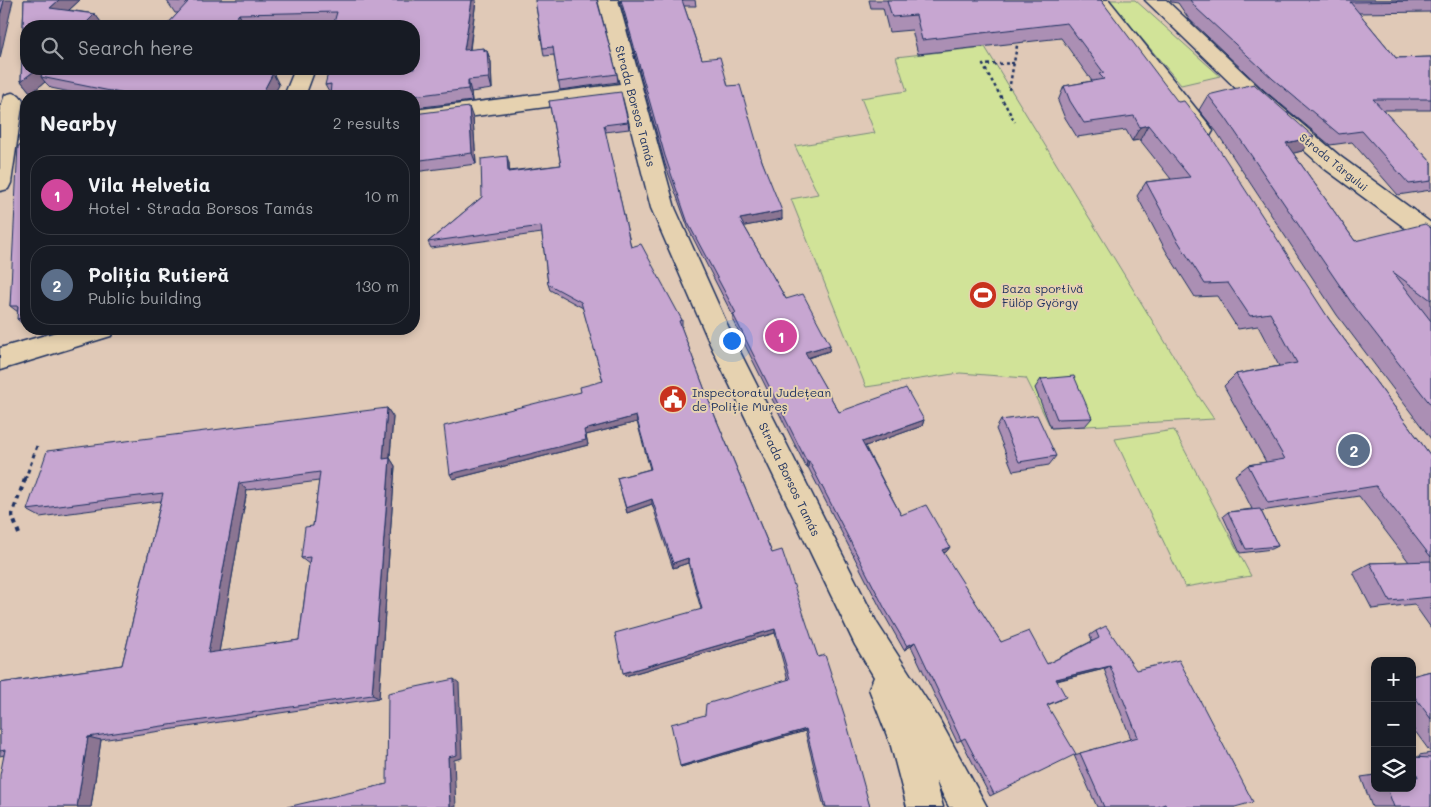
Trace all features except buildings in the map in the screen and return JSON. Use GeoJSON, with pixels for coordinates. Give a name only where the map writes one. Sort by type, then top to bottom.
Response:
{"type":"FeatureCollection","features":[{"type":"Feature","properties":{"kind":"street","name":"Strada Borsos Tamás"},"geometry":{"type":"LineString","coordinates":[[608,0],[663,208],[723,344],[866,634],[927,731],[969,807]]}},
{"type":"Feature","properties":{"kind":"street"},"geometry":{"type":"LineString","coordinates":[[1099,0],[1217,153]]}},
{"type":"Feature","properties":{"kind":"street","name":"Strada Târgului"},"geometry":{"type":"LineString","coordinates":[[1156,0],[1257,97],[1333,163],[1426,227]]}},
{"type":"Feature","properties":{"kind":"street"},"geometry":{"type":"LineString","coordinates":[[297,90],[303,75]]}},
{"type":"Feature","properties":{"kind":"street"},"geometry":{"type":"LineString","coordinates":[[420,116],[631,90]]}},
{"type":"Feature","properties":{"kind":"street"},"geometry":{"type":"LineString","coordinates":[[0,183],[13,100]]}},
{"type":"Feature","properties":{"kind":"street"},"geometry":{"type":"LineString","coordinates":[[0,360],[82,335]]}},
{"type":"Feature","properties":{"kind":"street"},"geometry":{"type":"LineString","coordinates":[[866,634],[908,746],[925,807]]}},
{"type":"Feature","properties":{"kind":"path"},"geometry":{"type":"LineString","coordinates":[[1009,90],[1019,36]]}},
{"type":"Feature","properties":{"kind":"path"},"geometry":{"type":"LineString","coordinates":[[1014,64],[983,65],[1015,122]]}},
{"type":"Feature","properties":{"kind":"path"},"geometry":{"type":"LineString","coordinates":[[19,534],[12,515],[38,443]]}},
{"type":"Feature","properties":{"kind":"green space"},"geometry":{"type":"Polygon","coordinates":[[[1109,0],[1135,0],[1220,76],[1181,85],[1109,0]]]}},
{"type":"Feature","properties":{"kind":"green space","name":"Baza sportivă Fülöp György"},"geometry":{"type":"Polygon","coordinates":[[[985,47],[1214,419],[1051,428],[1026,378],[960,373],[866,387],[791,199],[818,194],[795,146],[875,133],[861,98],[907,91],[896,57],[985,47]]]}},
{"type":"Feature","properties":{"kind":"green space"},"geometry":{"type":"Polygon","coordinates":[[[1174,430],[1251,576],[1185,587],[1115,439],[1174,430]]]}},
{"type":"Feature","properties":{"kind":"place","name":"Baza sportivă Fülöp György"},"geometry":{"type":"Point","coordinates":[983,295]}},
{"type":"Feature","properties":{"kind":"place","name":"Vila Helvetia"},"geometry":{"type":"Point","coordinates":[781,336]}},
{"type":"Feature","properties":{"kind":"place","name":"Inspectoratul Județean de Poliție Mureș"},"geometry":{"type":"Point","coordinates":[673,399]}},
{"type":"Feature","properties":{"kind":"place","name":"Poliția Rutieră"},"geometry":{"type":"Point","coordinates":[1354,450]}}]}
